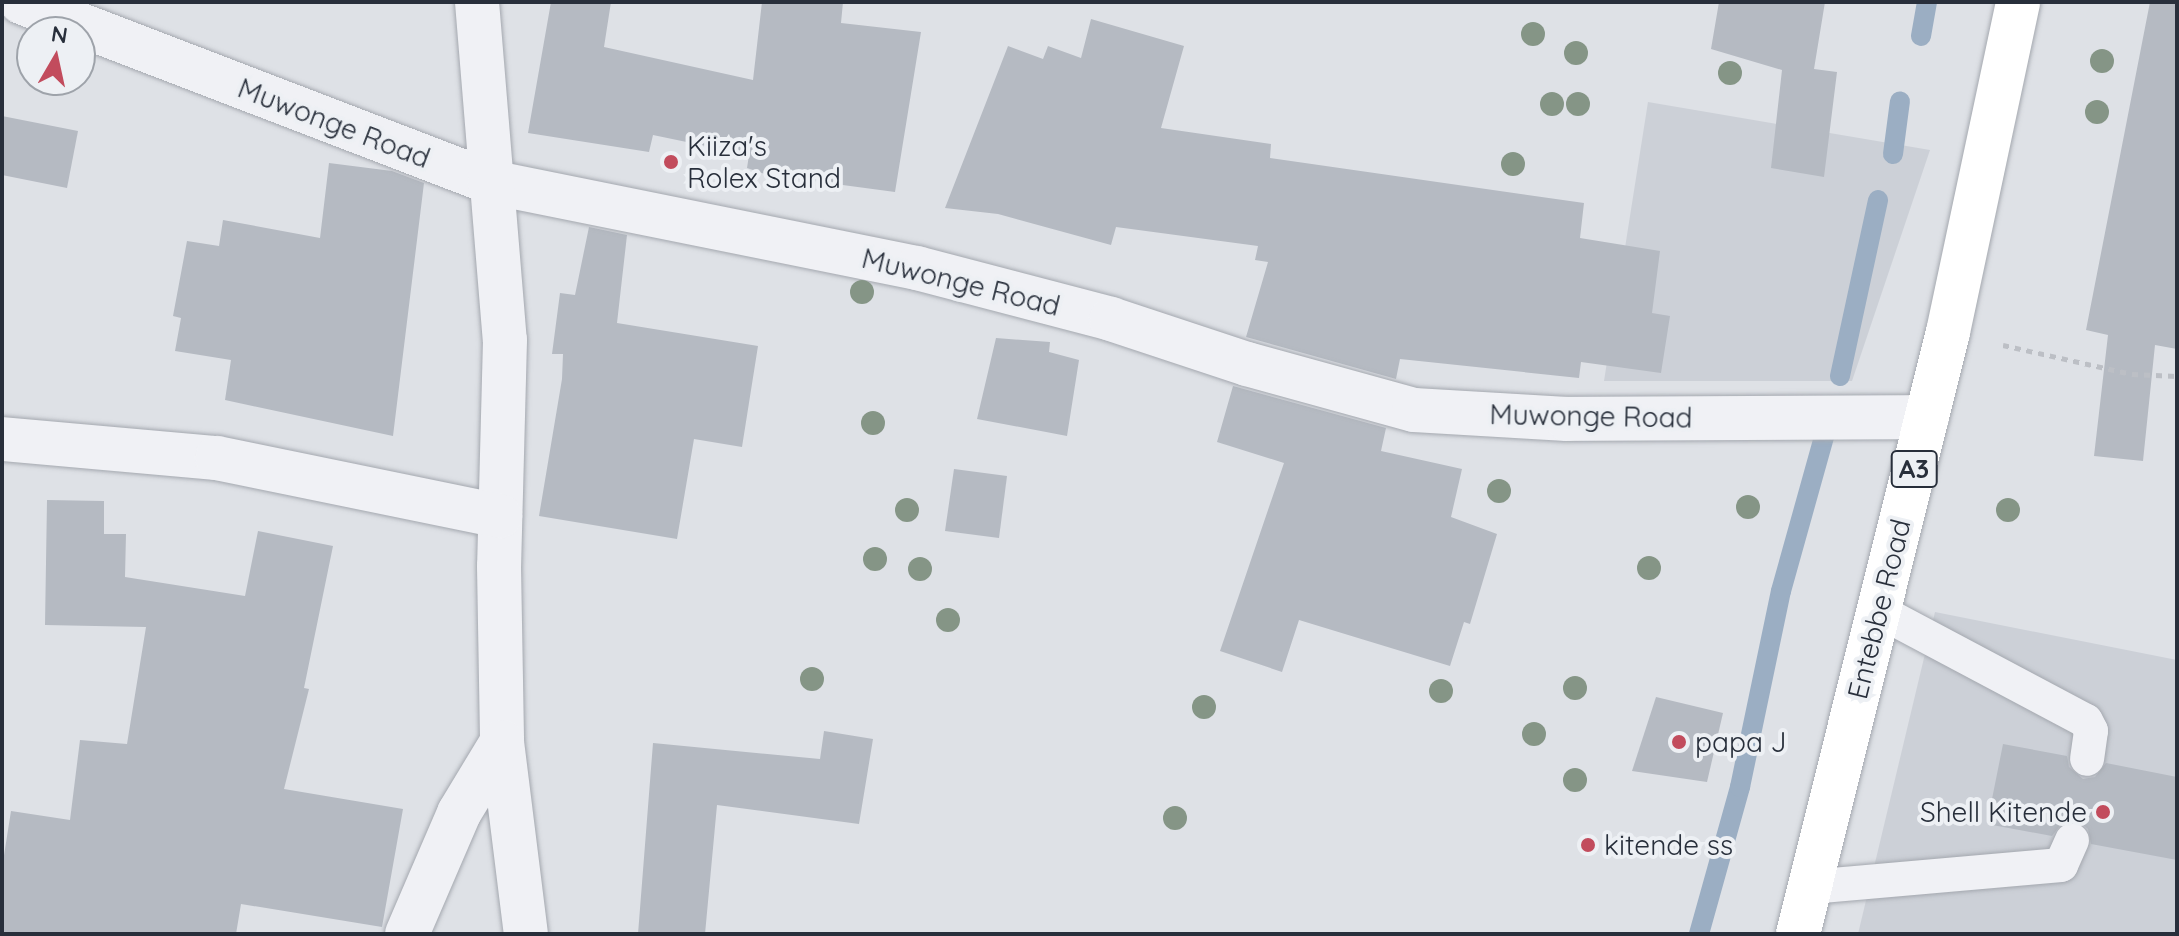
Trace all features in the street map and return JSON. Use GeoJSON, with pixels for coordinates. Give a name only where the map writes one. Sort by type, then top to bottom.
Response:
{"type":"FeatureCollection","features":[{"type":"Feature","properties":{"kind":"main road","name":"Entebbe Road"},"geometry":{"type":"LineString","coordinates":[[1798,934],[1948,332],[2018,2]]}},
{"type":"Feature","properties":{"kind":"street","name":"Muwonge Road"},"geometry":{"type":"LineString","coordinates":[[21,2],[490,182],[917,268],[1111,319],[1247,364],[1414,410],[1567,419],[1927,417]]}},
{"type":"Feature","properties":{"kind":"street"},"geometry":{"type":"LineString","coordinates":[[477,2],[505,340],[500,516],[502,742],[526,934]]}},
{"type":"Feature","properties":{"kind":"street"},"geometry":{"type":"LineString","coordinates":[[2,439],[217,458],[500,516]]}},
{"type":"Feature","properties":{"kind":"street"},"geometry":{"type":"LineString","coordinates":[[407,934],[459,813],[502,742]]}},
{"type":"Feature","properties":{"kind":"lane"},"geometry":{"type":"LineString","coordinates":[[1879,611],[2086,721],[2091,731],[2087,759]]}},
{"type":"Feature","properties":{"kind":"lane"},"geometry":{"type":"LineString","coordinates":[[1810,887],[2061,865],[2072,840]]}},
{"type":"Feature","properties":{"kind":"path"},"geometry":{"type":"LineString","coordinates":[[1948,332],[2132,374],[2177,376]]}},
{"type":"Feature","properties":{"kind":"shaded area"},"geometry":{"type":"Polygon","coordinates":[[[1648,102],[1930,150],[1852,381],[1604,381],[1648,102]]]}},
{"type":"Feature","properties":{"kind":"shaded area"},"geometry":{"type":"Polygon","coordinates":[[[1935,612],[2177,660],[2177,934],[1858,934],[1935,612]]]}},
{"type":"Feature","properties":{"kind":"building"},"geometry":{"type":"Polygon","coordinates":[[[551,2],[611,2],[604,47],[753,80],[762,2],[843,2],[841,23],[921,32],[895,192],[768,175],[747,168],[749,155],[653,135],[649,152],[528,133],[551,2]]]}},
{"type":"Feature","properties":{"kind":"building"},"geometry":{"type":"Polygon","coordinates":[[[1719,2],[1825,2],[1814,69],[1837,72],[1824,177],[1771,168],[1782,70],[1711,49],[1719,2]]]}},
{"type":"Feature","properties":{"kind":"building"},"geometry":{"type":"Polygon","coordinates":[[[2150,2],[2177,2],[2177,349],[2155,345],[2143,461],[2094,456],[2108,335],[2086,330],[2150,2]]]}},
{"type":"Feature","properties":{"kind":"building"},"geometry":{"type":"Polygon","coordinates":[[[1091,19],[1184,46],[1161,128],[1271,144],[1270,158],[1584,203],[1580,238],[1660,251],[1652,313],[1670,316],[1661,373],[1581,362],[1579,378],[1400,359],[1396,379],[1246,337],[1268,262],[1255,260],[1258,246],[1116,227],[1111,245],[998,214],[945,208],[1008,46],[1043,59],[1048,46],[1081,58],[1091,19]]]}},
{"type":"Feature","properties":{"kind":"building"},"geometry":{"type":"Polygon","coordinates":[[[2,116],[78,131],[67,188],[2,175],[2,116]]]}},
{"type":"Feature","properties":{"kind":"building"},"geometry":{"type":"Polygon","coordinates":[[[329,163],[392,171],[424,183],[393,436],[225,400],[231,360],[175,351],[181,318],[173,316],[187,241],[219,246],[223,220],[320,238],[329,163]]]}},
{"type":"Feature","properties":{"kind":"building"},"geometry":{"type":"Polygon","coordinates":[[[589,227],[627,235],[617,323],[758,346],[742,447],[694,439],[677,539],[539,516],[562,379],[563,354],[552,354],[560,293],[575,295],[589,227]]]}},
{"type":"Feature","properties":{"kind":"building"},"geometry":{"type":"Polygon","coordinates":[[[996,338],[1050,342],[1049,352],[1079,360],[1067,436],[977,419],[996,338]]]}},
{"type":"Feature","properties":{"kind":"building"},"geometry":{"type":"Polygon","coordinates":[[[1233,386],[1386,428],[1381,451],[1462,469],[1451,517],[1497,534],[1470,624],[1464,622],[1450,666],[1299,620],[1282,672],[1220,651],[1284,463],[1217,442],[1233,386]]]}},
{"type":"Feature","properties":{"kind":"building"},"geometry":{"type":"Polygon","coordinates":[[[954,469],[1007,476],[999,538],[945,531],[954,469]]]}},
{"type":"Feature","properties":{"kind":"building"},"geometry":{"type":"Polygon","coordinates":[[[47,500],[104,501],[104,534],[126,534],[125,577],[245,596],[258,531],[333,546],[304,688],[309,689],[284,789],[403,809],[382,927],[241,904],[236,934],[2,934],[2,868],[11,811],[70,820],[80,740],[127,744],[146,627],[45,625],[47,500]]]}},
{"type":"Feature","properties":{"kind":"building","name":"papa J"},"geometry":{"type":"Polygon","coordinates":[[[1656,697],[1723,713],[1707,782],[1632,771],[1656,697]]]}},
{"type":"Feature","properties":{"kind":"building"},"geometry":{"type":"Polygon","coordinates":[[[824,731],[873,739],[859,824],[717,805],[705,934],[638,934],[653,743],[820,759],[824,731]]]}},
{"type":"Feature","properties":{"kind":"building"},"geometry":{"type":"Polygon","coordinates":[[[2003,744],[2067,756],[2069,767],[2083,779],[2095,777],[2106,763],[2177,777],[2177,860],[2091,844],[2088,829],[2079,821],[2061,824],[2052,836],[1987,824],[2003,744]]]}},
{"type":"Feature","properties":{"kind":"waterway"},"geometry":{"type":"LineString","coordinates":[[1921,36],[1927,2]]}},
{"type":"Feature","properties":{"kind":"waterway"},"geometry":{"type":"LineString","coordinates":[[1893,154],[1900,101]]}},
{"type":"Feature","properties":{"kind":"waterway"},"geometry":{"type":"LineString","coordinates":[[1840,376],[1878,200]]}},
{"type":"Feature","properties":{"kind":"waterway"},"geometry":{"type":"LineString","coordinates":[[1699,934],[1740,787],[1781,591],[1825,433]]}},
{"type":"Feature","properties":{"kind":"place","name":"Kiiza's Rolex Stand"},"geometry":{"type":"Point","coordinates":[671,162]}},
{"type":"Feature","properties":{"kind":"place","name":"papa J"},"geometry":{"type":"Point","coordinates":[1679,742]}},
{"type":"Feature","properties":{"kind":"place","name":"Shell Kitende"},"geometry":{"type":"Point","coordinates":[2103,812]}},
{"type":"Feature","properties":{"kind":"place","name":"kitende ss"},"geometry":{"type":"Point","coordinates":[1588,845]}}]}
